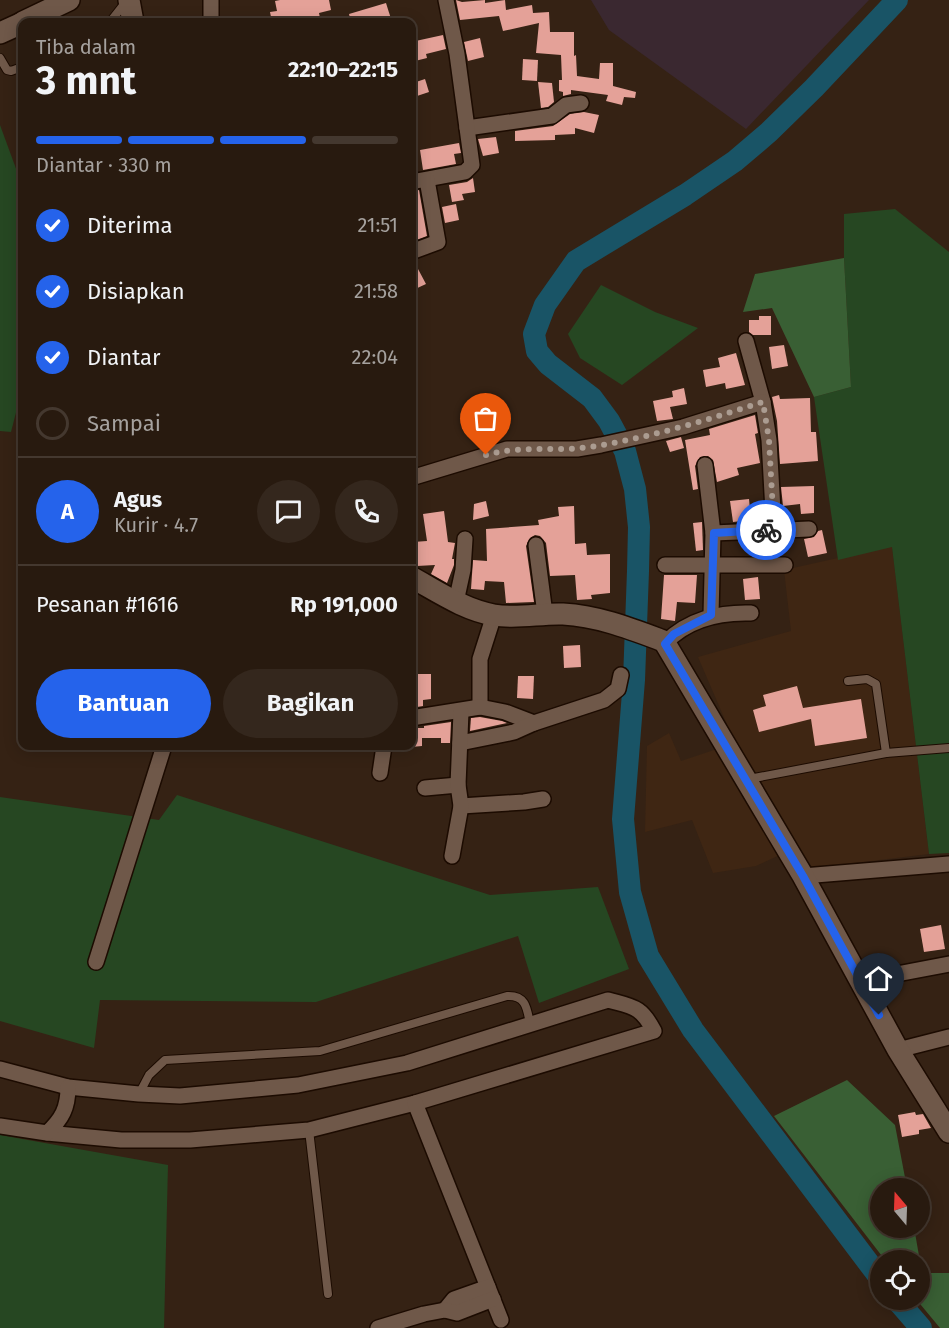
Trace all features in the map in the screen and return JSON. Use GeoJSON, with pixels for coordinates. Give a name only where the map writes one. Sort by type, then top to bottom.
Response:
{"type":"FeatureCollection","features":[{"type":"Feature","properties":{"kind":"street"},"geometry":{"type":"LineString","coordinates":[[31,18],[69,0]]}},
{"type":"Feature","properties":{"kind":"street"},"geometry":{"type":"LineString","coordinates":[[128,0],[132,18]]}},
{"type":"Feature","properties":{"kind":"street"},"geometry":{"type":"LineString","coordinates":[[211,0],[211,18]]}},
{"type":"Feature","properties":{"kind":"street"},"geometry":{"type":"LineString","coordinates":[[416,181],[465,172],[471,168],[472,162],[457,54],[446,0]]}},
{"type":"Feature","properties":{"kind":"street"},"geometry":{"type":"LineString","coordinates":[[0,33],[18,24]]}},
{"type":"Feature","properties":{"kind":"street"},"geometry":{"type":"LineString","coordinates":[[467,128],[552,116],[566,105],[580,103]]}},
{"type":"Feature","properties":{"kind":"street"},"geometry":{"type":"LineString","coordinates":[[416,250],[438,242],[427,180]]}},
{"type":"Feature","properties":{"kind":"street"},"geometry":{"type":"LineString","coordinates":[[746,341],[763,402],[769,440],[774,529]]}},
{"type":"Feature","properties":{"kind":"street"},"geometry":{"type":"LineString","coordinates":[[416,476],[507,449],[577,449],[601,445],[683,427],[763,402]]}},
{"type":"Feature","properties":{"kind":"street"},"geometry":{"type":"LineString","coordinates":[[705,465],[714,533],[711,615]]}},
{"type":"Feature","properties":{"kind":"street"},"geometry":{"type":"LineString","coordinates":[[714,533],[808,529]]}},
{"type":"Feature","properties":{"kind":"street"},"geometry":{"type":"LineString","coordinates":[[456,602],[463,570],[465,539]]}},
{"type":"Feature","properties":{"kind":"street"},"geometry":{"type":"LineString","coordinates":[[536,545],[545,614]]}},
{"type":"Feature","properties":{"kind":"street"},"geometry":{"type":"LineString","coordinates":[[665,565],[785,566]]}},
{"type":"Feature","properties":{"kind":"street"},"geometry":{"type":"LineString","coordinates":[[416,580],[456,602],[494,615],[585,616],[622,626],[663,642],[803,876],[898,1050],[949,1132]]}},
{"type":"Feature","properties":{"kind":"street"},"geometry":{"type":"LineString","coordinates":[[663,642],[711,615],[751,613]]}},
{"type":"Feature","properties":{"kind":"street"},"geometry":{"type":"LineString","coordinates":[[480,707],[480,659],[494,615]]}},
{"type":"Feature","properties":{"kind":"street"},"geometry":{"type":"LineString","coordinates":[[460,743],[514,732],[604,700],[618,689],[621,675]]}},
{"type":"Feature","properties":{"kind":"street"},"geometry":{"type":"LineString","coordinates":[[416,717],[461,712],[480,707],[506,712],[534,723]]}},
{"type":"Feature","properties":{"kind":"street"},"geometry":{"type":"LineString","coordinates":[[452,856],[460,806],[458,785],[461,712]]}},
{"type":"Feature","properties":{"kind":"street"},"geometry":{"type":"LineString","coordinates":[[96,962],[163,750]]}},
{"type":"Feature","properties":{"kind":"street"},"geometry":{"type":"LineString","coordinates":[[380,773],[383,750]]}},
{"type":"Feature","properties":{"kind":"street"},"geometry":{"type":"LineString","coordinates":[[425,788],[458,785]]}},
{"type":"Feature","properties":{"kind":"street"},"geometry":{"type":"LineString","coordinates":[[460,806],[543,799]]}},
{"type":"Feature","properties":{"kind":"street"},"geometry":{"type":"LineString","coordinates":[[803,876],[949,864]]}},
{"type":"Feature","properties":{"kind":"street"},"geometry":{"type":"LineString","coordinates":[[860,981],[949,964]]}},
{"type":"Feature","properties":{"kind":"street"},"geometry":{"type":"LineString","coordinates":[[0,1069],[68,1087],[180,1096],[298,1085],[408,1063],[608,1000],[638,1008],[647,1017],[654,1031],[415,1103],[309,1130],[190,1140],[121,1140],[0,1126]]}},
{"type":"Feature","properties":{"kind":"street"},"geometry":{"type":"LineString","coordinates":[[898,1050],[949,1037]]}},
{"type":"Feature","properties":{"kind":"street"},"geometry":{"type":"LineString","coordinates":[[47,1133],[60,1121],[68,1105],[68,1087]]}},
{"type":"Feature","properties":{"kind":"street"},"geometry":{"type":"LineString","coordinates":[[415,1103],[501,1320]]}},
{"type":"Feature","properties":{"kind":"street"},"geometry":{"type":"LineString","coordinates":[[378,1328],[445,1310],[454,1299],[490,1293]]}},
{"type":"Feature","properties":{"kind":"lane"},"geometry":{"type":"LineString","coordinates":[[114,18],[128,0]]}},
{"type":"Feature","properties":{"kind":"lane"},"geometry":{"type":"LineString","coordinates":[[0,58],[6,70],[18,68]]}},
{"type":"Feature","properties":{"kind":"lane"},"geometry":{"type":"LineString","coordinates":[[848,681],[867,679],[876,684],[886,753]]}},
{"type":"Feature","properties":{"kind":"lane"},"geometry":{"type":"LineString","coordinates":[[746,779],[886,753],[949,748]]}},
{"type":"Feature","properties":{"kind":"lane"},"geometry":{"type":"LineString","coordinates":[[139,1094],[149,1075],[165,1060],[321,1051],[507,996],[522,999],[526,1005],[530,1024]]}},
{"type":"Feature","properties":{"kind":"lane"},"geometry":{"type":"LineString","coordinates":[[309,1130],[328,1294]]}},
{"type":"Feature","properties":{"kind":"shaded area"},"geometry":{"type":"Polygon","coordinates":[[[591,0],[869,0],[746,129],[609,30],[591,0]]]}},
{"type":"Feature","properties":{"kind":"shaded area"},"geometry":{"type":"Polygon","coordinates":[[[892,546],[929,854],[813,868],[797,847],[756,866],[713,873],[692,820],[645,832],[647,746],[669,733],[681,761],[735,743],[698,657],[791,631],[784,570],[892,546]]]}},
{"type":"Feature","properties":{"kind":"green space"},"geometry":{"type":"Polygon","coordinates":[[[0,125],[18,174],[18,405],[11,432],[0,431],[0,125]]]}},
{"type":"Feature","properties":{"kind":"green space"},"geometry":{"type":"Polygon","coordinates":[[[895,209],[949,252],[949,853],[929,854],[892,547],[838,560],[814,397],[851,387],[844,214],[895,209]]]}},
{"type":"Feature","properties":{"kind":"green space"},"geometry":{"type":"Polygon","coordinates":[[[844,258],[851,387],[814,397],[772,308],[743,312],[755,274],[844,258]]]}},
{"type":"Feature","properties":{"kind":"green space"},"geometry":{"type":"Polygon","coordinates":[[[601,285],[655,312],[698,328],[622,385],[580,358],[568,334],[601,285]]]}},
{"type":"Feature","properties":{"kind":"green space"},"geometry":{"type":"Polygon","coordinates":[[[177,795],[490,895],[598,887],[629,969],[539,1003],[518,936],[316,1002],[100,1000],[94,1048],[0,1021],[0,797],[159,820],[177,795]]]}},
{"type":"Feature","properties":{"kind":"green space"},"geometry":{"type":"Polygon","coordinates":[[[847,1080],[895,1125],[905,1178],[870,1178],[870,1238],[916,1238],[918,1250],[877,1250],[774,1116],[847,1080]]]}},
{"type":"Feature","properties":{"kind":"green space"},"geometry":{"type":"Polygon","coordinates":[[[0,1135],[168,1165],[164,1328],[0,1328],[0,1135]]]}},
{"type":"Feature","properties":{"kind":"green space"},"geometry":{"type":"Polygon","coordinates":[[[930,1273],[949,1273],[949,1328],[940,1328],[925,1310],[930,1310],[930,1273]]]}},
{"type":"Feature","properties":{"kind":"building"},"geometry":{"type":"Polygon","coordinates":[[[329,0],[331,10],[319,13],[320,18],[271,18],[270,12],[277,11],[275,1],[329,0]]]}},
{"type":"Feature","properties":{"kind":"building"},"geometry":{"type":"Polygon","coordinates":[[[456,0],[462,2],[485,0],[485,3],[505,0],[506,10],[532,5],[533,13],[549,12],[550,32],[574,32],[577,76],[599,79],[600,63],[613,63],[613,86],[636,92],[635,98],[624,97],[622,105],[606,101],[608,95],[571,90],[571,94],[563,96],[563,92],[559,91],[559,80],[562,80],[561,55],[536,53],[539,23],[503,31],[499,16],[460,20],[456,0]]]}},
{"type":"Feature","properties":{"kind":"building"},"geometry":{"type":"Polygon","coordinates":[[[386,3],[391,18],[350,18],[349,14],[386,3]]]}},
{"type":"Feature","properties":{"kind":"building"},"geometry":{"type":"Polygon","coordinates":[[[443,35],[446,49],[426,54],[427,58],[416,61],[416,41],[443,35]]]}},
{"type":"Feature","properties":{"kind":"building"},"geometry":{"type":"Polygon","coordinates":[[[480,38],[484,57],[468,61],[464,42],[480,38]]]}},
{"type":"Feature","properties":{"kind":"building"},"geometry":{"type":"Polygon","coordinates":[[[523,59],[538,60],[537,81],[522,80],[523,59]]]}},
{"type":"Feature","properties":{"kind":"building"},"geometry":{"type":"Polygon","coordinates":[[[425,79],[429,92],[417,96],[416,82],[425,79]]]}},
{"type":"Feature","properties":{"kind":"building"},"geometry":{"type":"Polygon","coordinates":[[[538,82],[552,83],[554,102],[548,107],[541,108],[538,82]]]}},
{"type":"Feature","properties":{"kind":"building"},"geometry":{"type":"Polygon","coordinates":[[[584,112],[599,115],[594,133],[575,128],[575,134],[555,135],[555,140],[515,141],[515,131],[553,126],[570,114],[584,112]]]}},
{"type":"Feature","properties":{"kind":"building"},"geometry":{"type":"Polygon","coordinates":[[[496,137],[499,153],[483,156],[478,139],[496,137]]]}},
{"type":"Feature","properties":{"kind":"building"},"geometry":{"type":"Polygon","coordinates":[[[459,143],[461,153],[454,154],[456,164],[423,170],[420,150],[459,143]]]}},
{"type":"Feature","properties":{"kind":"building"},"geometry":{"type":"Polygon","coordinates":[[[473,178],[475,192],[462,194],[464,200],[452,202],[449,185],[467,182],[473,178]]]}},
{"type":"Feature","properties":{"kind":"building"},"geometry":{"type":"Polygon","coordinates":[[[419,190],[427,236],[416,240],[416,191],[419,190]]]}},
{"type":"Feature","properties":{"kind":"building"},"geometry":{"type":"Polygon","coordinates":[[[456,204],[459,220],[445,223],[442,207],[456,204]]]}},
{"type":"Feature","properties":{"kind":"building"},"geometry":{"type":"Polygon","coordinates":[[[418,269],[426,284],[416,289],[416,270],[418,269]]]}},
{"type":"Feature","properties":{"kind":"building"},"geometry":{"type":"Polygon","coordinates":[[[759,316],[771,316],[771,335],[753,335],[749,332],[749,320],[759,320],[759,316]]]}},
{"type":"Feature","properties":{"kind":"building"},"geometry":{"type":"Polygon","coordinates":[[[784,345],[788,366],[772,369],[769,347],[784,345]]]}},
{"type":"Feature","properties":{"kind":"building"},"geometry":{"type":"Polygon","coordinates":[[[736,353],[745,385],[726,389],[725,383],[706,387],[703,370],[720,367],[718,358],[736,353]]]}},
{"type":"Feature","properties":{"kind":"building"},"geometry":{"type":"Polygon","coordinates":[[[684,388],[687,404],[670,407],[673,419],[657,421],[653,401],[673,397],[672,391],[684,388]]]}},
{"type":"Feature","properties":{"kind":"building"},"geometry":{"type":"Polygon","coordinates":[[[779,395],[780,399],[810,398],[811,432],[816,432],[818,461],[780,464],[777,421],[772,397],[779,395]]]}},
{"type":"Feature","properties":{"kind":"building"},"geometry":{"type":"Polygon","coordinates":[[[755,415],[758,433],[755,434],[760,463],[737,468],[739,475],[717,482],[713,460],[708,456],[700,457],[695,466],[698,489],[693,490],[685,440],[710,435],[709,429],[755,415]]]}},
{"type":"Feature","properties":{"kind":"building"},"geometry":{"type":"Polygon","coordinates":[[[681,437],[684,448],[670,452],[666,441],[681,437]]]}},
{"type":"Feature","properties":{"kind":"building"},"geometry":{"type":"Polygon","coordinates":[[[814,486],[814,513],[801,514],[800,504],[783,506],[781,487],[814,486]]]}},
{"type":"Feature","properties":{"kind":"building"},"geometry":{"type":"Polygon","coordinates":[[[749,499],[751,520],[733,522],[730,501],[749,499]]]}},
{"type":"Feature","properties":{"kind":"building"},"geometry":{"type":"Polygon","coordinates":[[[486,501],[489,516],[473,520],[474,504],[486,501]]]}},
{"type":"Feature","properties":{"kind":"building"},"geometry":{"type":"Polygon","coordinates":[[[574,506],[575,544],[586,543],[587,555],[610,554],[610,593],[591,595],[592,599],[577,600],[575,575],[550,576],[546,543],[540,536],[535,535],[530,538],[526,546],[534,602],[506,603],[504,582],[485,581],[484,590],[471,589],[473,560],[487,561],[486,529],[539,525],[538,520],[559,516],[558,507],[574,506]]]}},
{"type":"Feature","properties":{"kind":"building"},"geometry":{"type":"Polygon","coordinates":[[[444,511],[448,542],[455,543],[452,559],[454,559],[454,565],[447,583],[431,574],[435,565],[417,566],[416,542],[427,541],[423,514],[444,511]]]}},
{"type":"Feature","properties":{"kind":"building"},"geometry":{"type":"Polygon","coordinates":[[[702,522],[703,550],[696,551],[693,523],[702,522]]]}},
{"type":"Feature","properties":{"kind":"building"},"geometry":{"type":"Polygon","coordinates":[[[822,530],[827,553],[808,557],[804,539],[814,537],[818,531],[822,530]]]}},
{"type":"Feature","properties":{"kind":"building"},"geometry":{"type":"Polygon","coordinates":[[[664,575],[697,575],[695,603],[677,602],[675,621],[661,619],[664,575]]]}},
{"type":"Feature","properties":{"kind":"building"},"geometry":{"type":"Polygon","coordinates":[[[758,577],[760,599],[745,600],[743,579],[758,577]]]}},
{"type":"Feature","properties":{"kind":"building"},"geometry":{"type":"Polygon","coordinates":[[[580,645],[581,667],[564,668],[563,646],[580,645]]]}},
{"type":"Feature","properties":{"kind":"building"},"geometry":{"type":"Polygon","coordinates":[[[416,674],[431,674],[431,699],[423,700],[423,706],[416,707],[416,674]]]}},
{"type":"Feature","properties":{"kind":"building"},"geometry":{"type":"Polygon","coordinates":[[[518,676],[534,676],[533,699],[517,698],[518,676]]]}},
{"type":"Feature","properties":{"kind":"building"},"geometry":{"type":"Polygon","coordinates":[[[797,686],[803,708],[861,699],[867,738],[815,746],[811,719],[759,732],[753,710],[766,706],[763,695],[797,686]]]}},
{"type":"Feature","properties":{"kind":"building"},"geometry":{"type":"Polygon","coordinates":[[[480,717],[507,723],[470,731],[471,718],[480,717]]]}},
{"type":"Feature","properties":{"kind":"building"},"geometry":{"type":"Polygon","coordinates":[[[451,722],[450,743],[441,743],[441,738],[422,738],[422,746],[416,747],[416,728],[424,728],[424,726],[451,722]]]}},
{"type":"Feature","properties":{"kind":"building"},"geometry":{"type":"Polygon","coordinates":[[[941,925],[945,949],[924,952],[920,929],[941,925]]]}},
{"type":"Feature","properties":{"kind":"building"},"geometry":{"type":"Polygon","coordinates":[[[915,1112],[916,1115],[923,1114],[931,1128],[919,1130],[919,1134],[902,1137],[898,1115],[915,1112]]]}},
{"type":"Feature","properties":{"kind":"waterway"},"geometry":{"type":"LineString","coordinates":[[870,1265],[693,1030],[648,956],[630,892],[623,819],[634,680],[638,571],[639,527],[635,489],[625,451],[609,421],[592,398],[548,364],[537,351],[534,334],[545,305],[576,261],[685,195],[735,161],[814,88],[897,0]]}},
{"type":"Feature","properties":{"kind":"waterway"},"geometry":{"type":"LineString","coordinates":[[905,1310],[921,1328]]}},
{"type":"Feature","properties":{"kind":"way so far"},"geometry":{"type":"LineString","coordinates":[[486,455],[507,449],[577,449],[601,445],[683,427],[763,402],[769,440],[774,529],[766,530]]}},
{"type":"Feature","properties":{"kind":"route"},"geometry":{"type":"LineString","coordinates":[[766,530],[714,533],[711,615],[674,634],[665,644],[803,876],[879,1015]]}}]}
